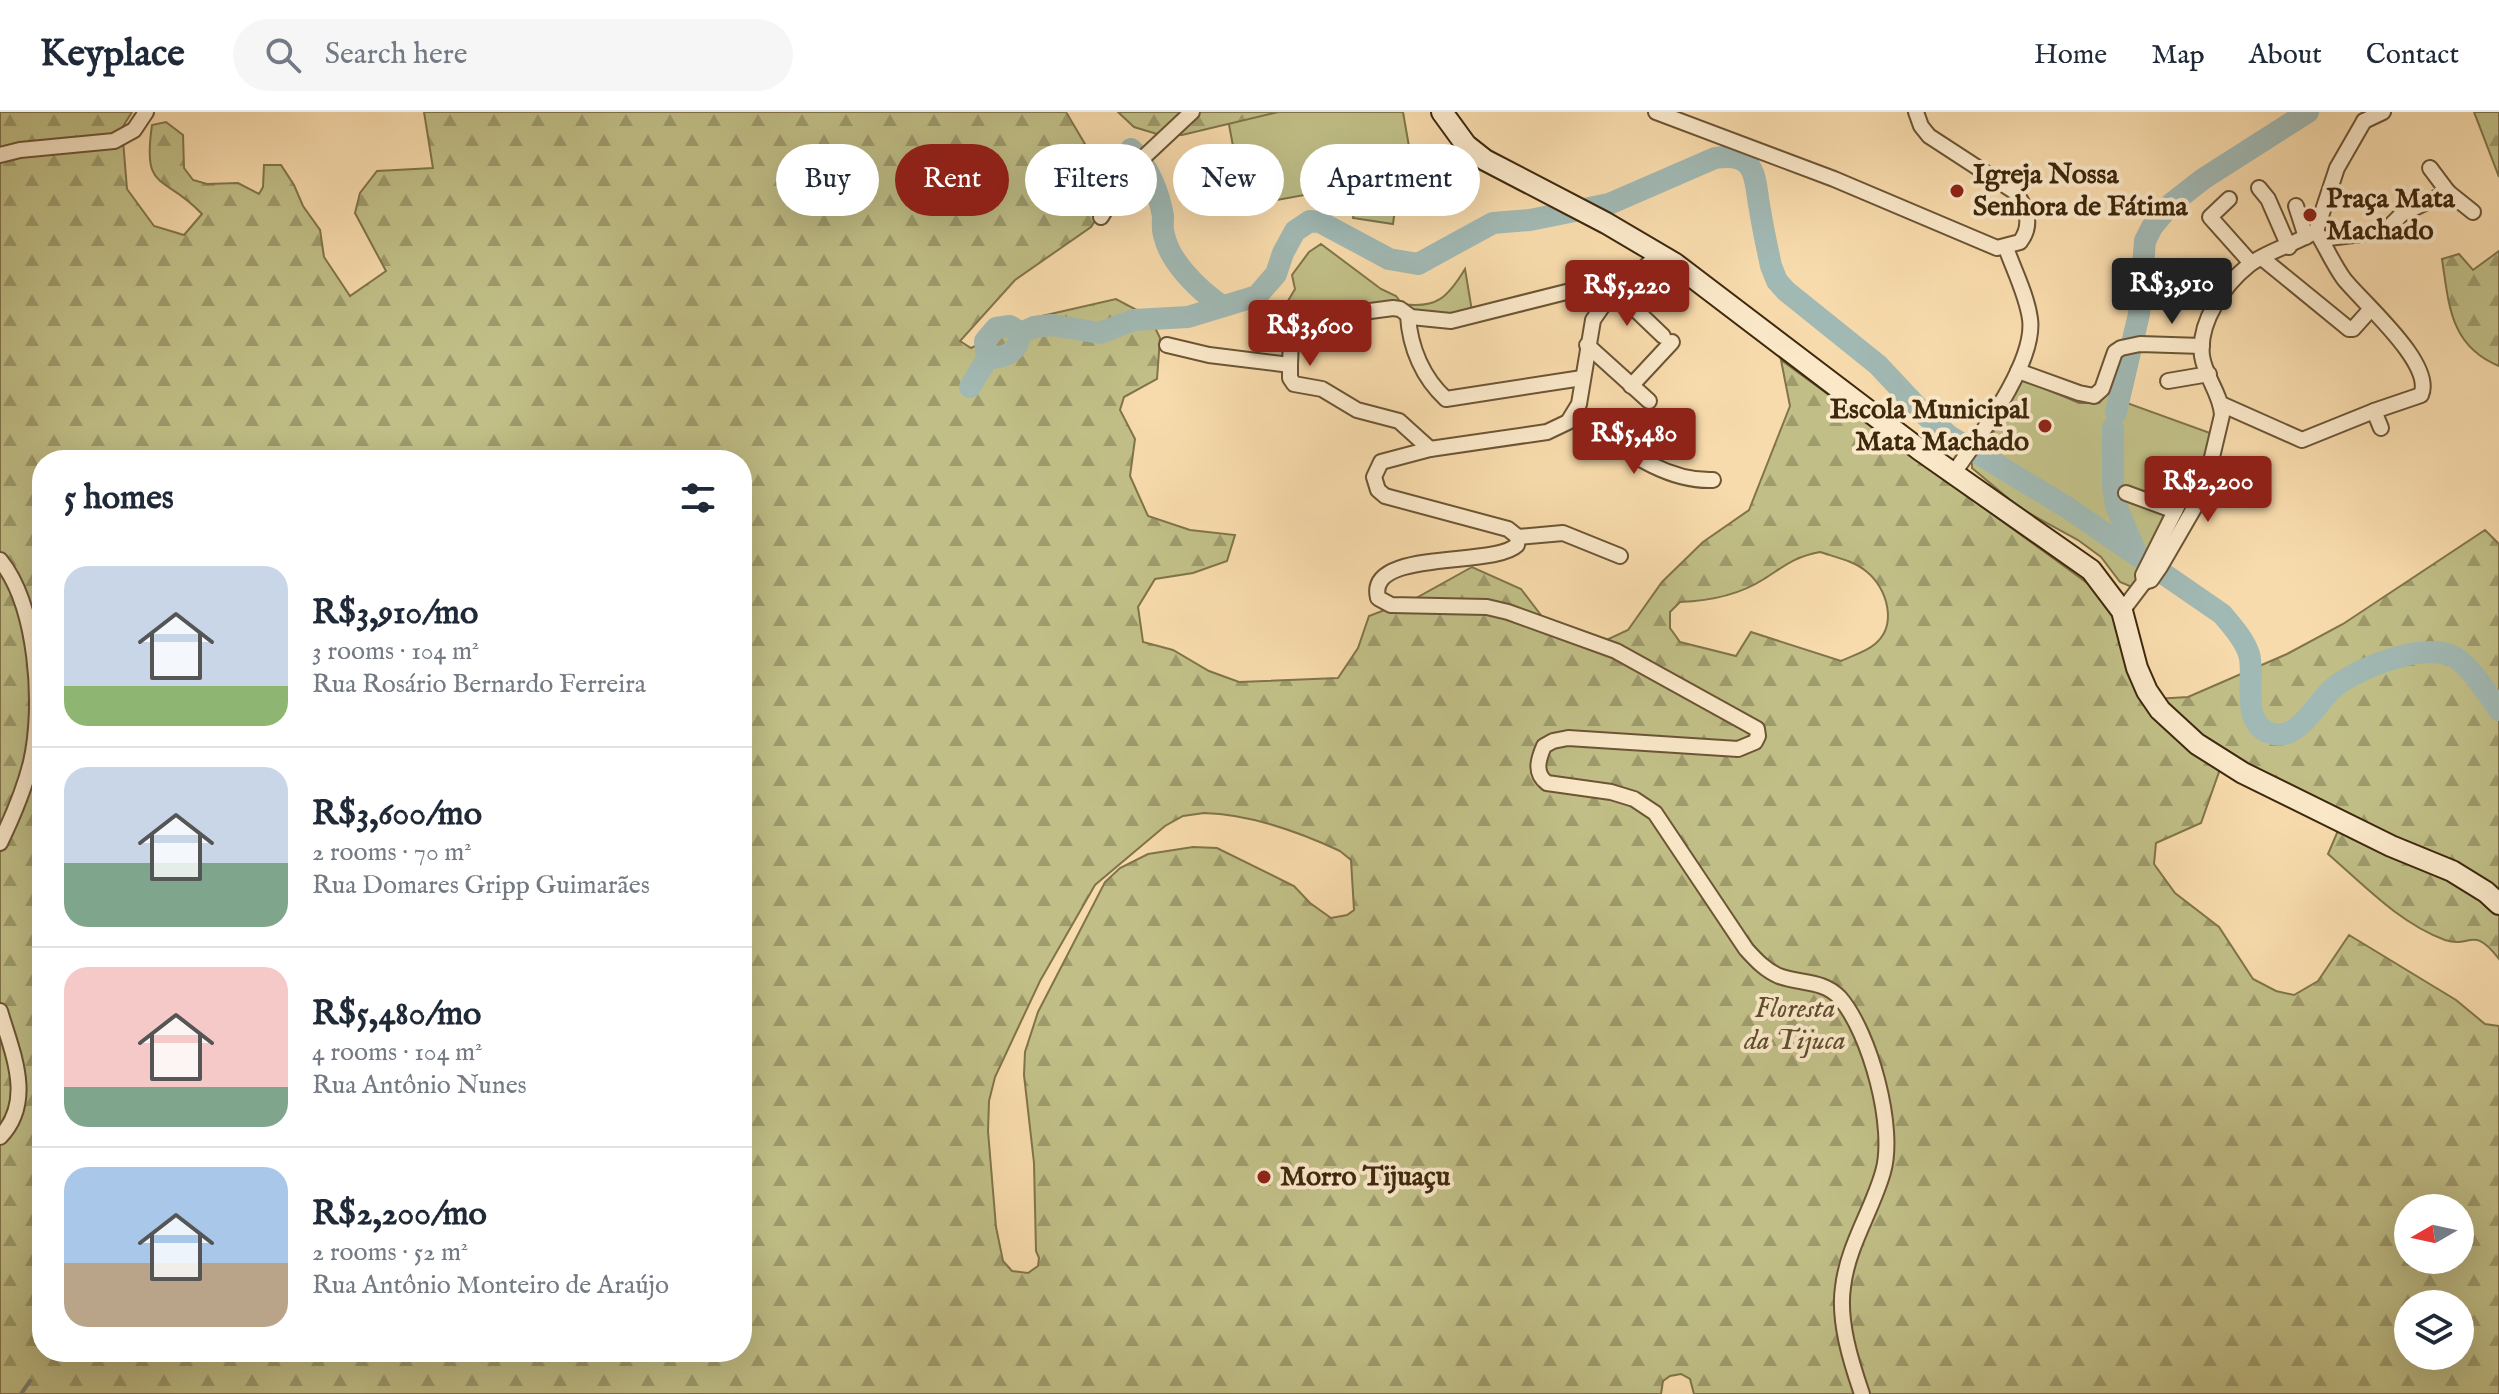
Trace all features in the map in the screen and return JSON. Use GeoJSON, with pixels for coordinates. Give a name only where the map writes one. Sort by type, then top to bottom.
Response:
{"type":"FeatureCollection","features":[{"type":"Feature","properties":{"kind":"main road"},"geometry":{"type":"LineString","coordinates":[[1442,112],[1466,145],[1485,160],[1659,254],[1959,466],[2091,570],[2122,611],[2137,668],[2147,691],[2165,716],[2197,744],[2243,773],[2391,846],[2452,871],[2499,904]]}},
{"type":"Feature","properties":{"kind":"street"},"geometry":{"type":"LineString","coordinates":[[0,155],[20,150],[114,141],[134,130],[146,112]]}},
{"type":"Feature","properties":{"kind":"street"},"geometry":{"type":"LineString","coordinates":[[1656,112],[1834,179],[1997,248],[2020,242],[2027,230],[2027,212],[2023,203],[2008,186],[1929,136],[1916,112]]}},
{"type":"Feature","properties":{"kind":"street"},"geometry":{"type":"LineString","coordinates":[[2315,236],[2337,168],[2362,117],[2383,112]]}},
{"type":"Feature","properties":{"kind":"street"},"geometry":{"type":"LineString","coordinates":[[1101,217],[1121,181],[1182,115]]}},
{"type":"Feature","properties":{"kind":"street"},"geometry":{"type":"LineString","coordinates":[[2430,168],[2448,192],[2473,212]]}},
{"type":"Feature","properties":{"kind":"street"},"geometry":{"type":"LineString","coordinates":[[2259,188],[2268,199],[2289,247]]}},
{"type":"Feature","properties":{"kind":"street"},"geometry":{"type":"LineString","coordinates":[[2122,611],[2204,491],[2220,430],[2221,404],[2203,359],[2202,346],[2204,328],[2216,304],[2259,261],[2315,236],[2385,231],[2402,214],[2448,192]]}},
{"type":"Feature","properties":{"kind":"street"},"geometry":{"type":"LineString","coordinates":[[2229,199],[2212,215],[2259,261],[2349,329],[2353,329],[2367,313]]}},
{"type":"Feature","properties":{"kind":"street"},"geometry":{"type":"LineString","coordinates":[[2221,404],[2302,440],[2421,395],[2424,386],[2410,353],[2367,313],[2296,206]]}},
{"type":"Feature","properties":{"kind":"street"},"geometry":{"type":"LineString","coordinates":[[1959,466],[2018,371],[2030,339],[2030,318],[2006,248]]}},
{"type":"Feature","properties":{"kind":"street"},"geometry":{"type":"LineString","coordinates":[[1620,556],[1563,533],[1518,537],[1508,529],[1395,500],[1378,490],[1374,477],[1381,462],[1430,449],[1547,432],[1568,422],[1574,415],[1593,320],[1617,292],[1659,254]]}},
{"type":"Feature","properties":{"kind":"street"},"geometry":{"type":"LineString","coordinates":[[1430,449],[1399,421],[1357,410],[1322,389],[1294,384],[1290,378],[1290,365],[1294,329],[1322,327],[1340,315],[1393,308],[1400,309],[1408,316],[1451,321],[1552,293],[1639,274]]}},
{"type":"Feature","properties":{"kind":"street"},"geometry":{"type":"LineString","coordinates":[[1617,292],[1668,339],[1631,386]]}},
{"type":"Feature","properties":{"kind":"street"},"geometry":{"type":"LineString","coordinates":[[1408,316],[1410,338],[1420,366],[1446,399],[1582,378]]}},
{"type":"Feature","properties":{"kind":"street"},"geometry":{"type":"LineString","coordinates":[[2018,371],[2094,396],[2102,389],[2115,352],[2124,347],[2140,344],[2202,346]]}},
{"type":"Feature","properties":{"kind":"street"},"geometry":{"type":"LineString","coordinates":[[1167,345],[1209,355],[1290,365]]}},
{"type":"Feature","properties":{"kind":"street"},"geometry":{"type":"LineString","coordinates":[[1587,345],[1649,401]]}},
{"type":"Feature","properties":{"kind":"street"},"geometry":{"type":"LineString","coordinates":[[2168,381],[2209,374]]}},
{"type":"Feature","properties":{"kind":"street"},"geometry":{"type":"LineString","coordinates":[[2374,411],[2381,428]]}},
{"type":"Feature","properties":{"kind":"street"},"geometry":{"type":"LineString","coordinates":[[1574,415],[1666,472],[1696,480],[1713,480]]}},
{"type":"Feature","properties":{"kind":"street"},"geometry":{"type":"LineString","coordinates":[[2150,572],[2195,471],[2210,464]]}},
{"type":"Feature","properties":{"kind":"street"},"geometry":{"type":"LineString","coordinates":[[2126,493],[2175,511]]}},
{"type":"Feature","properties":{"kind":"street"},"geometry":{"type":"LineString","coordinates":[[1518,537],[1517,545],[1510,551],[1495,556],[1433,561],[1388,574],[1378,581],[1378,598],[1391,605],[1487,607],[1508,612],[1616,651],[1757,729],[1755,742],[1738,749],[1568,738],[1544,746],[1537,770],[1547,783],[1622,795],[1655,813],[1746,949],[1764,969],[1782,977],[1802,979],[1826,987],[1840,997],[1868,1045],[1879,1089],[1885,1136],[1884,1170],[1851,1248],[1842,1289],[1845,1330],[1862,1394]]}},
{"type":"Feature","properties":{"kind":"street"},"geometry":{"type":"LineString","coordinates":[[0,560],[17,588],[32,633]]}},
{"type":"Feature","properties":{"kind":"street"},"geometry":{"type":"LineString","coordinates":[[0,843],[16,810],[32,749]]}},
{"type":"Feature","properties":{"kind":"street"},"geometry":{"type":"LineString","coordinates":[[0,1011],[16,1067],[20,1096],[7,1130],[0,1137]]}},
{"type":"Feature","properties":{"kind":"green space","name":"Floresta da Tijuca"},"geometry":{"type":"Polygon","coordinates":[[[0,112],[132,112],[122,128],[127,189],[154,226],[184,235],[202,214],[153,173],[150,162],[152,125],[166,122],[183,135],[184,168],[193,180],[207,184],[238,183],[259,194],[263,187],[264,165],[281,165],[320,230],[324,257],[350,296],[386,271],[355,213],[360,193],[377,171],[433,168],[424,112],[1066,112],[1085,144],[1025,144],[1025,216],[1098,216],[1091,227],[1015,280],[960,341],[971,348],[1033,318],[1116,299],[1150,317],[1160,338],[1157,379],[1124,397],[1120,410],[1135,439],[1130,476],[1148,516],[1190,530],[1235,535],[1227,561],[1193,573],[1155,579],[1138,607],[1143,642],[1173,650],[1209,671],[1239,682],[1338,678],[1358,648],[1369,616],[1416,598],[1472,567],[1521,589],[1553,631],[1598,644],[1628,630],[1662,582],[1703,542],[1749,510],[1790,406],[1781,360],[2127,612],[2155,699],[2188,697],[2287,654],[2343,624],[2485,530],[2499,544],[2499,959],[2477,940],[2445,940],[2412,924],[2328,854],[2346,812],[2225,755],[2201,823],[2156,843],[2154,864],[2175,893],[2219,927],[2253,979],[2276,991],[2294,995],[2318,981],[2349,935],[2456,1000],[2485,1024],[2499,1026],[2499,1394],[1694,1394],[1690,1379],[1681,1374],[1663,1381],[1661,1394],[0,1394],[0,112]],[[1820,552],[1803,556],[1754,585],[1734,593],[1713,599],[1680,602],[1670,612],[1670,628],[1680,642],[1736,656],[1751,632],[1841,661],[1871,647],[1882,636],[1888,617],[1884,597],[1874,579],[1845,560],[1820,552]],[[1221,814],[1183,816],[1165,826],[1095,885],[1040,981],[995,1077],[989,1101],[988,1131],[996,1227],[1003,1261],[1012,1271],[1028,1273],[1038,1266],[1039,1258],[1036,1251],[1034,1163],[1024,1075],[1025,1052],[1038,1012],[1105,882],[1120,868],[1148,854],[1193,847],[1217,848],[1294,886],[1331,918],[1347,915],[1354,910],[1351,860],[1340,851],[1256,820],[1221,814]]]}},
{"type":"Feature","properties":{"kind":"green space"},"geometry":{"type":"Polygon","coordinates":[[[1118,112],[1278,112],[1182,135],[1157,134],[1134,127],[1118,112]]]}},
{"type":"Feature","properties":{"kind":"green space"},"geometry":{"type":"Polygon","coordinates":[[[1266,112],[1403,112],[1409,144],[1300,144],[1300,196],[1284,199],[1284,144],[1233,144],[1228,119],[1266,112]]]}},
{"type":"Feature","properties":{"kind":"green space"},"geometry":{"type":"Polygon","coordinates":[[[2474,112],[2499,112],[2499,177],[2474,112]]]}},
{"type":"Feature","properties":{"kind":"green space"},"geometry":{"type":"Polygon","coordinates":[[[1353,216],[1394,216],[1393,224],[1353,216]]]}},
{"type":"Feature","properties":{"kind":"green space"},"geometry":{"type":"Polygon","coordinates":[[[1321,244],[1381,289],[1396,296],[1402,304],[1433,303],[1447,294],[1465,269],[1473,317],[1405,312],[1294,329],[1278,327],[1279,316],[1295,289],[1292,275],[1309,252],[1321,244]]]}},
{"type":"Feature","properties":{"kind":"green space"},"geometry":{"type":"Polygon","coordinates":[[[2499,251],[2499,366],[2483,358],[2461,335],[2450,308],[2442,259],[2459,254],[2473,270],[2499,251]]]}},
{"type":"Feature","properties":{"kind":"green space"},"geometry":{"type":"Polygon","coordinates":[[[2139,349],[2124,402],[2210,433],[2211,437],[2203,460],[2132,587],[2120,582],[2101,557],[2078,540],[2021,509],[1972,468],[1972,463],[2023,379],[2079,403],[2099,403],[2110,391],[2125,351],[2139,349]]]}},
{"type":"Feature","properties":{"kind":"waterway"},"geometry":{"type":"LineString","coordinates":[[2116,412],[2139,314],[2145,241],[2152,227],[2171,204],[2203,179],[2308,112]]}},
{"type":"Feature","properties":{"kind":"waterway"},"geometry":{"type":"LineString","coordinates":[[970,387],[987,359],[1010,353],[1017,346],[1021,333],[1034,327],[1051,325],[1100,333],[1134,320],[1188,317],[1257,296],[1276,274],[1295,231],[1310,221],[1320,222],[1389,259],[1418,264],[1493,223],[1530,220],[1609,204],[1715,158],[1740,159],[1752,170],[1771,266],[1777,281],[1786,291],[1878,365],[1949,436],[2068,508],[2222,614],[2249,654],[2250,698],[2260,727],[2279,735],[2288,733],[2305,721],[2331,690],[2357,673],[2392,659],[2428,652],[2443,653],[2461,662],[2499,710]]}},
{"type":"Feature","properties":{"kind":"waterway"},"geometry":{"type":"LineString","coordinates":[[1157,193],[1163,216],[1163,233],[1172,256],[1204,293],[1222,306]]}},
{"type":"Feature","properties":{"kind":"waterway"},"geometry":{"type":"LineString","coordinates":[[987,359],[985,341],[996,328],[1010,326],[1021,333]]}},
{"type":"Feature","properties":{"kind":"waterway"},"geometry":{"type":"LineString","coordinates":[[2113,428],[2116,506],[2137,555]]}},
{"type":"Feature","properties":{"kind":"waterway"},"geometry":{"type":"LineString","coordinates":[[21,1394],[30,1381]]}},
{"type":"Feature","properties":{"kind":"place","name":"Igreja Nossa Senhora de Fátima"},"geometry":{"type":"Point","coordinates":[1957,191]}},
{"type":"Feature","properties":{"kind":"place","name":"Praça Mata Machado"},"geometry":{"type":"Point","coordinates":[2310,215]}},
{"type":"Feature","properties":{"kind":"place","name":"Escola Municipal Mata Machado"},"geometry":{"type":"Point","coordinates":[2045,426]}},
{"type":"Feature","properties":{"kind":"place","name":"Morro Tijuaçu"},"geometry":{"type":"Point","coordinates":[1264,1177]}}]}
